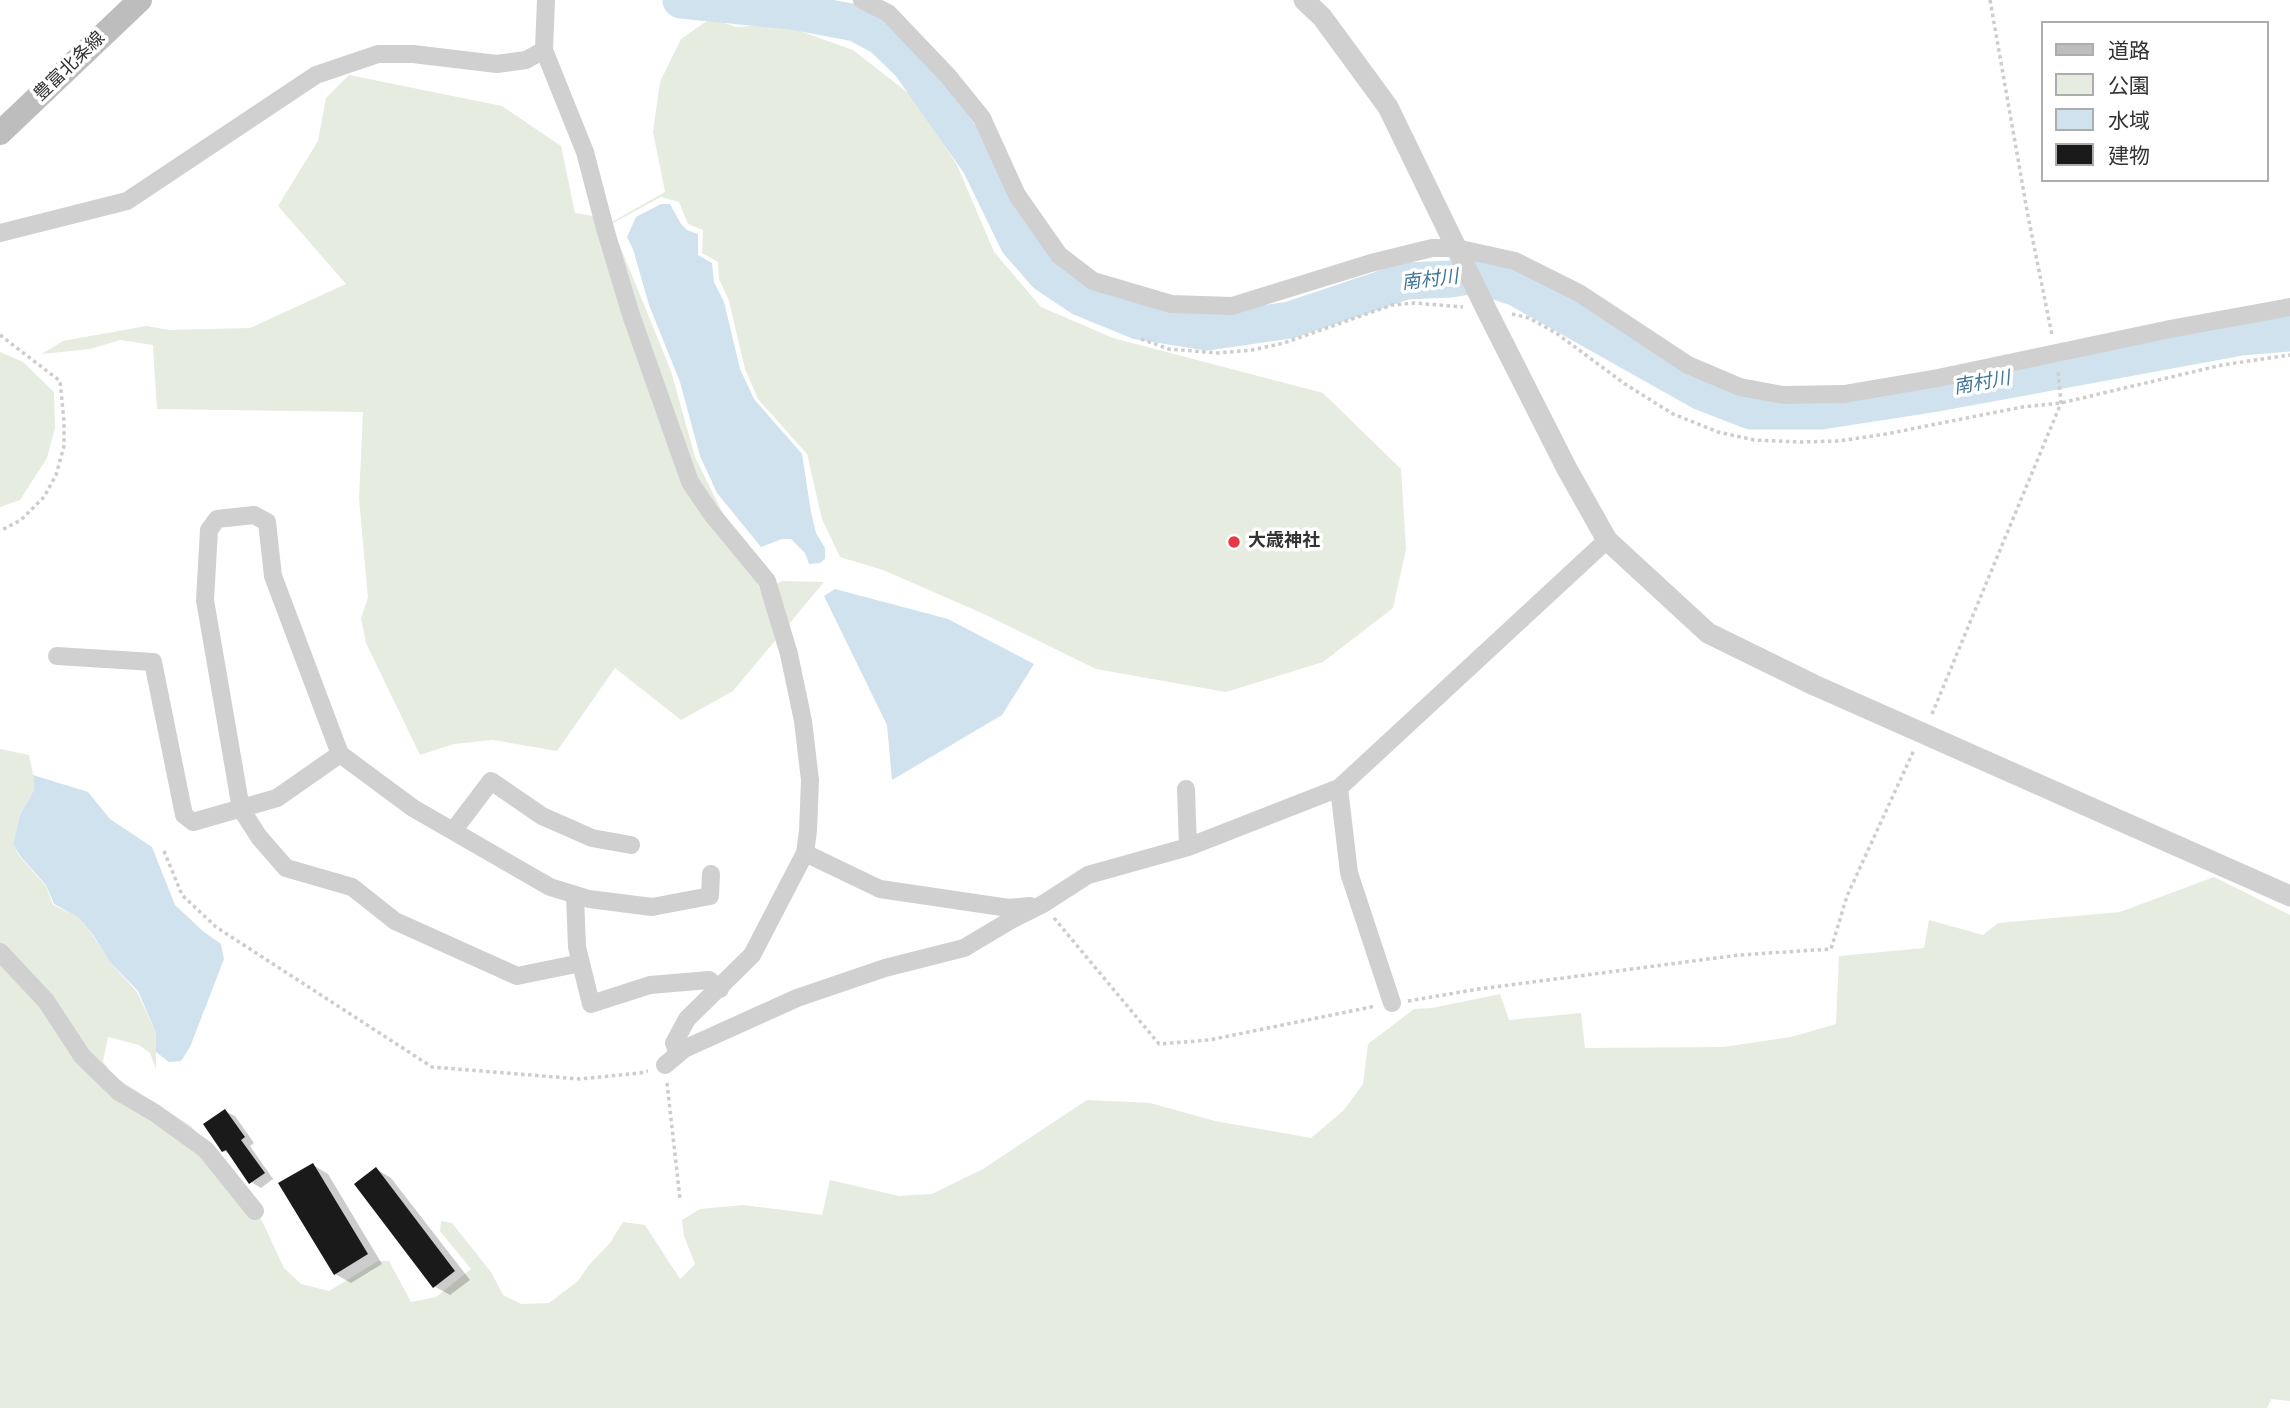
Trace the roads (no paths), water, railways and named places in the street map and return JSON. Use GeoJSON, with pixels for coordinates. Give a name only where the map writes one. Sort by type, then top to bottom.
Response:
{"type":"FeatureCollection","features":[{"type":"Feature","properties":{"kind":"main road","name":"豊富北条線"},"geometry":{"type":"LineString","coordinates":[[0,133],[140,0]]}},
{"type":"Feature","properties":{"kind":"street"},"geometry":{"type":"LineString","coordinates":[[545,0],[544,50],[586,152],[631,315],[690,482],[711,513],[767,580],[789,654],[803,721],[810,780],[805,853],[752,955],[687,1019],[674,1043],[671,1060],[714,1035],[797,998],[885,968],[964,948],[1011,919],[1043,904],[1088,875],[1188,847],[1339,788],[1607,540]]}},
{"type":"Feature","properties":{"kind":"street"},"geometry":{"type":"LineString","coordinates":[[862,0],[888,13],[948,76],[982,118],[1017,195],[1059,255],[1093,281],[1171,304],[1232,306],[1371,263],[1432,248],[1456,248],[1515,261],[1579,293],[1688,365],[1740,387],[1783,395],[1844,394],[1938,378],[2170,329],[2290,307]]}},
{"type":"Feature","properties":{"kind":"street"},"geometry":{"type":"LineString","coordinates":[[1304,0],[1322,17],[1388,107],[1561,457],[1607,540],[1708,632],[1814,685],[1922,734],[2290,896]]}},
{"type":"Feature","properties":{"kind":"street"},"geometry":{"type":"LineString","coordinates":[[0,233],[127,201],[316,75],[377,54],[413,54],[497,64],[526,60],[544,50]]}},
{"type":"Feature","properties":{"kind":"street"},"geometry":{"type":"LineString","coordinates":[[580,963],[517,976],[395,921],[352,887],[286,868],[259,837],[241,808],[205,600],[209,530],[216,519],[254,516],[267,522],[273,576],[340,754],[414,808],[550,887],[589,899],[652,907],[710,896],[711,874]]}},
{"type":"Feature","properties":{"kind":"street"},"geometry":{"type":"LineString","coordinates":[[57,656],[153,662],[184,815],[193,822],[277,798],[340,754]]}},
{"type":"Feature","properties":{"kind":"street"},"geometry":{"type":"LineString","coordinates":[[453,831],[491,781],[542,816],[592,838],[631,845]]}},
{"type":"Feature","properties":{"kind":"street"},"geometry":{"type":"LineString","coordinates":[[1339,788],[1349,873],[1392,1003]]}},
{"type":"Feature","properties":{"kind":"street"},"geometry":{"type":"LineString","coordinates":[[1186,789],[1188,847]]}},
{"type":"Feature","properties":{"kind":"street"},"geometry":{"type":"LineString","coordinates":[[805,853],[880,889],[1009,908],[1043,904]]}},
{"type":"Feature","properties":{"kind":"street"},"geometry":{"type":"LineString","coordinates":[[575,895],[577,947],[591,1004],[650,985],[709,980],[720,989]]}},
{"type":"Feature","properties":{"kind":"street"},"geometry":{"type":"LineString","coordinates":[[0,952],[46,1001],[82,1056],[119,1091],[206,1150],[255,1211]]}},
{"type":"Feature","properties":{"kind":"water"},"geometry":{"type":"Polygon","coordinates":[[[661,204],[670,204],[681,224],[687,230],[698,234],[698,255],[712,263],[714,282],[724,302],[740,369],[754,399],[802,454],[816,533],[825,548],[825,559],[820,563],[809,564],[805,553],[791,539],[782,539],[761,547],[717,493],[700,456],[680,382],[649,305],[627,237],[636,217],[661,204]]]}},
{"type":"Feature","properties":{"kind":"water"},"geometry":{"type":"Polygon","coordinates":[[[835,589],[948,619],[1034,664],[1002,715],[892,780],[887,725],[824,596],[835,589]]]}},
{"type":"Feature","properties":{"kind":"water"},"geometry":{"type":"Polygon","coordinates":[[[33,775],[88,792],[110,819],[152,847],[175,905],[221,944],[224,959],[190,1047],[181,1061],[169,1062],[156,1052],[156,1033],[138,991],[109,961],[94,936],[78,917],[54,904],[46,885],[13,844],[20,814],[34,790],[33,775]]]}},
{"type":"Feature","properties":{"kind":"waterway","name":"南村川"},"geometry":{"type":"LineString","coordinates":[[681,0],[792,11],[856,23],[882,37],[910,64],[980,164],[1018,242],[1046,274],[1082,298],[1138,321],[1207,332],[1290,320],[1406,281],[1477,275],[1517,288],[1702,392],[1751,411],[1821,411],[1931,394],[2241,337],[2290,333]]}},
{"type":"Feature","properties":{"kind":"place","name":"大歳神社"},"geometry":{"type":"Point","coordinates":[1234,542]}}]}
